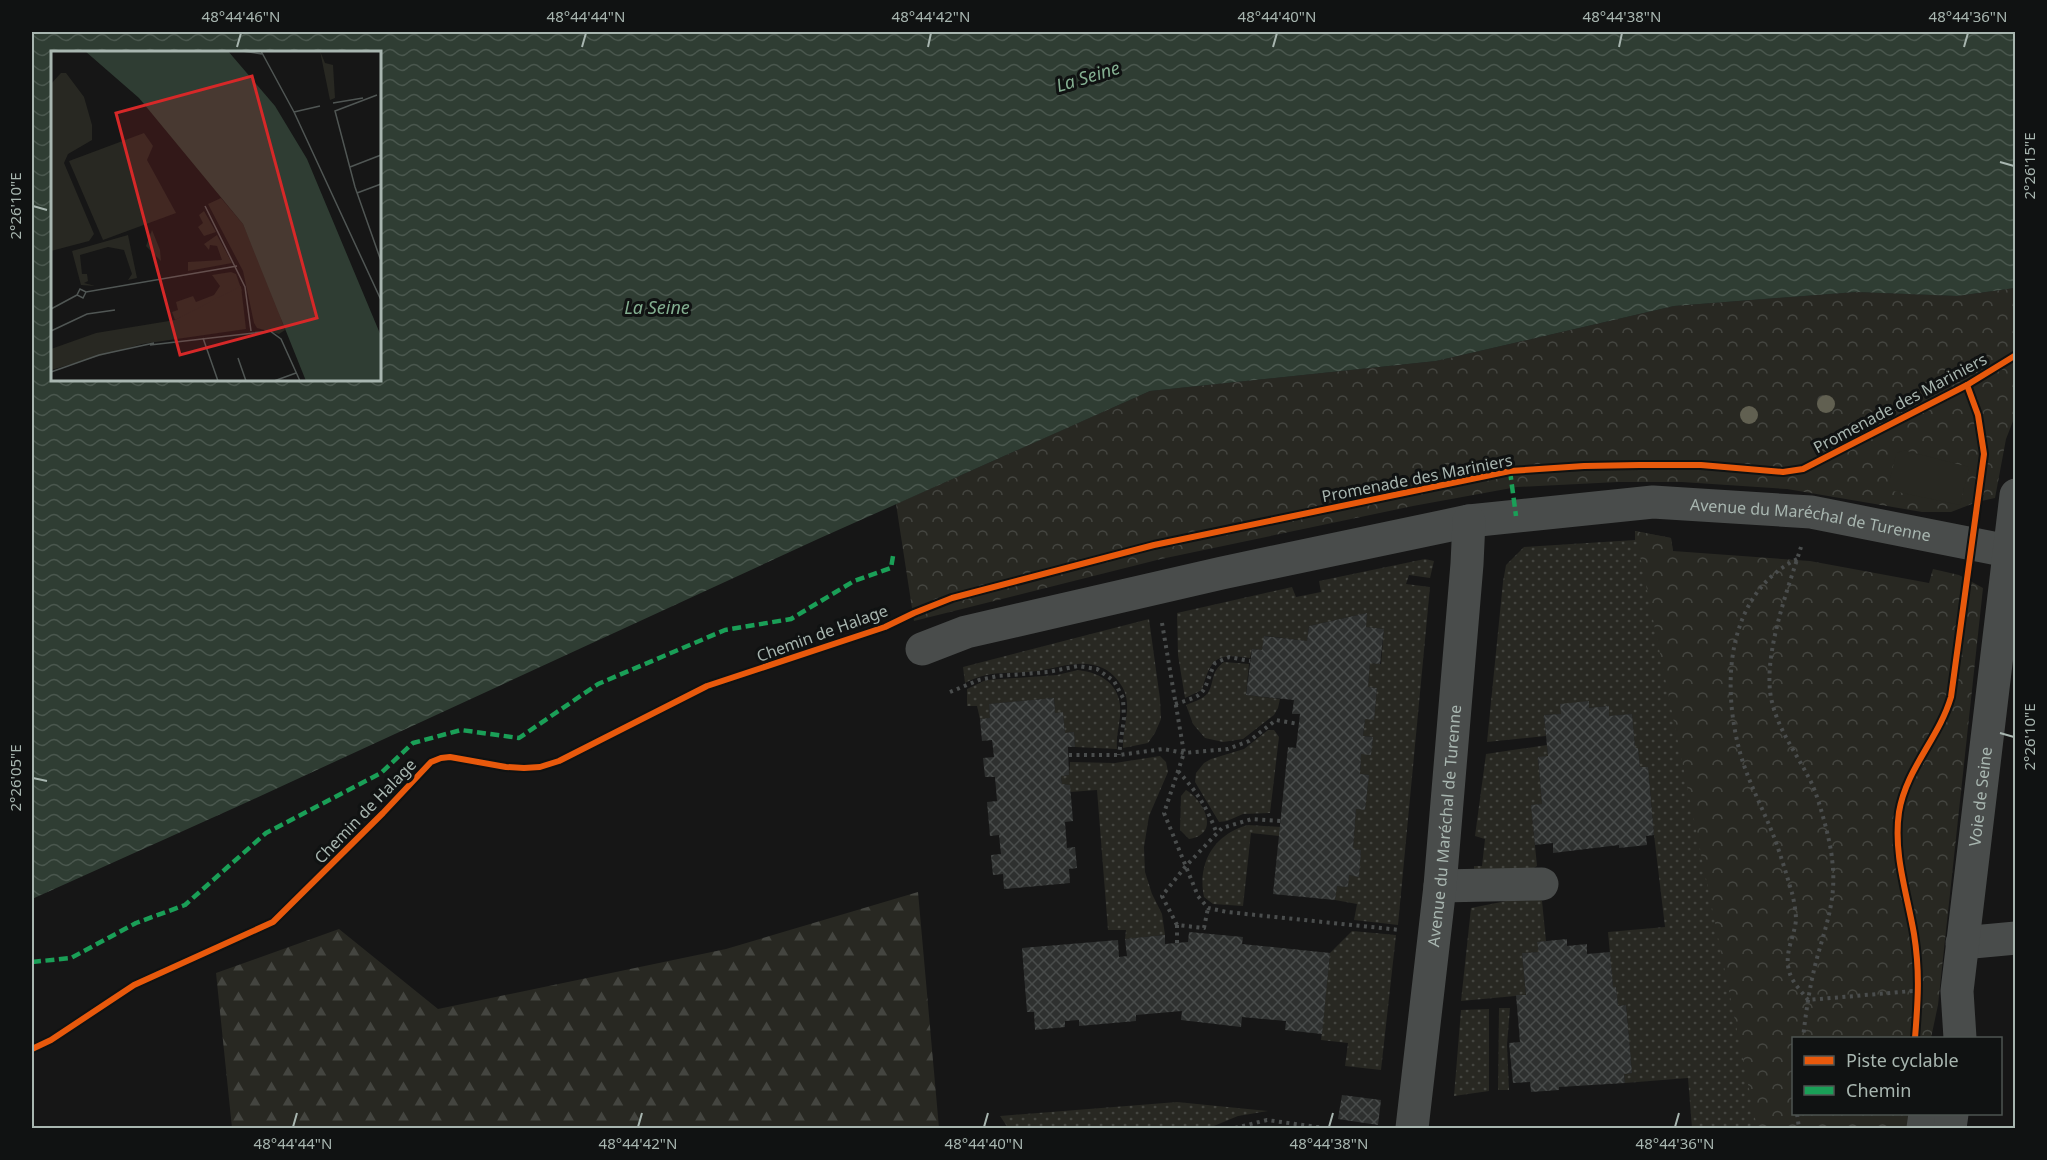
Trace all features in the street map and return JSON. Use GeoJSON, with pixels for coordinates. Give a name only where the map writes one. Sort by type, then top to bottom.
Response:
{"type":"FeatureCollection","features":[{"type":"Feature","properties":{"kind":"street","name":"Voie de Seine"},"geometry":{"type":"LineString","coordinates":[[1960,1037],[1957,991],[2016,495]]}},
{"type":"Feature","properties":{"kind":"street","name":"Avenue du Maréchal de Turenne"},"geometry":{"type":"LineString","coordinates":[[922,649],[966,632],[1222,573],[1468,521],[1653,502],[1811,512],[2008,551]]}},
{"type":"Feature","properties":{"kind":"street","name":"Avenue du Maréchal de Turenne"},"geometry":{"type":"LineString","coordinates":[[1412,1128],[1440,886],[1466,576],[1468,521]]}},
{"type":"Feature","properties":{"kind":"street"},"geometry":{"type":"LineString","coordinates":[[1440,886],[1542,884]]}},
{"type":"Feature","properties":{"kind":"street"},"geometry":{"type":"LineString","coordinates":[[1962,943],[2016,938]]}},
{"type":"Feature","properties":{"kind":"street","name":"Voie de Seine"},"geometry":{"type":"LineString","coordinates":[[1938,1037],[1943,1019],[1957,991]]}},
{"type":"Feature","properties":{"kind":"path"},"geometry":{"type":"LineString","coordinates":[[1803,1037],[1817,958],[1830,919],[1834,882],[1832,856],[1813,787],[1778,723],[1769,679],[1777,624],[1811,512]]}},
{"type":"Feature","properties":{"kind":"path"},"geometry":{"type":"LineString","coordinates":[[1797,559],[1781,567],[1761,586],[1747,608],[1735,636],[1731,666],[1732,699],[1741,756],[1772,832],[1792,896],[1796,920],[1787,963],[1791,976],[1808,1000]]}},
{"type":"Feature","properties":{"kind":"path"},"geometry":{"type":"LineString","coordinates":[[1164,637],[1184,753],[1164,813],[1198,896],[1208,908],[1339,925],[1401,930]]}},
{"type":"Feature","properties":{"kind":"path"},"geometry":{"type":"LineString","coordinates":[[1175,704],[1197,698],[1205,690],[1215,663],[1229,657],[1250,661]]}},
{"type":"Feature","properties":{"kind":"path"},"geometry":{"type":"LineString","coordinates":[[950,692],[980,680],[998,676],[1048,672],[1078,666],[1097,669],[1114,681],[1123,698],[1124,718],[1119,755]]}},
{"type":"Feature","properties":{"kind":"path"},"geometry":{"type":"LineString","coordinates":[[1069,755],[1119,755],[1163,749],[1184,753],[1228,749],[1249,741],[1276,720],[1298,724]]}},
{"type":"Feature","properties":{"kind":"path"},"geometry":{"type":"LineString","coordinates":[[1178,771],[1197,792],[1210,814],[1217,834]]}},
{"type":"Feature","properties":{"kind":"path"},"geometry":{"type":"LineString","coordinates":[[1177,943],[1178,925],[1162,896],[1185,867],[1222,828],[1252,819],[1281,821]]}},
{"type":"Feature","properties":{"kind":"path"},"geometry":{"type":"LineString","coordinates":[[1178,925],[1204,928],[1208,908]]}},
{"type":"Feature","properties":{"kind":"path"},"geometry":{"type":"LineString","coordinates":[[1918,979],[1918,1000]]}},
{"type":"Feature","properties":{"kind":"path"},"geometry":{"type":"LineString","coordinates":[[1808,1000],[1937,988],[1957,991]]}},
{"type":"Feature","properties":{"kind":"path"},"geometry":{"type":"LineString","coordinates":[[1235,1128],[1267,1120],[1323,1128]]}},
{"type":"Feature","properties":{"kind":"green space"},"geometry":{"type":"Polygon","coordinates":[[[2015,288],[2015,416],[2006,439],[1995,498],[1951,512],[1922,512],[1787,489],[1682,482],[1618,482],[1517,487],[1413,506],[1161,559],[914,621],[896,504],[1150,391],[1436,361],[1674,306],[1856,292],[1957,296],[2015,288]]]}},
{"type":"Feature","properties":{"kind":"green space"},"geometry":{"type":"Polygon","coordinates":[[[1903,450],[1969,467],[1960,505],[1893,491],[1889,483],[1896,454],[1903,450]]]}},
{"type":"Feature","properties":{"kind":"green space"},"geometry":{"type":"Polygon","coordinates":[[[1635,531],[1671,538],[1759,1128],[1692,1128],[1688,1078],[1625,1083],[1624,1074],[1632,1073],[1626,1005],[1618,1006],[1616,987],[1613,987],[1608,932],[1665,927],[1648,767],[1640,767],[1638,748],[1635,748],[1632,714],[1609,716],[1609,706],[1589,708],[1560,704],[1561,714],[1544,715],[1546,736],[1487,742],[1506,565],[1524,547],[1635,540],[1635,531]]]}},
{"type":"Feature","properties":{"kind":"green space"},"geometry":{"type":"Polygon","coordinates":[[[1635,531],[1671,538],[1673,551],[1810,561],[1929,583],[1933,569],[1959,575],[1983,588],[1938,1005],[1931,1037],[1792,1037],[1792,1115],[1917,1115],[1915,1128],[1757,1128],[1635,531]]]}},
{"type":"Feature","properties":{"kind":"green space"},"geometry":{"type":"Polygon","coordinates":[[[1425,559],[1434,561],[1430,578],[1409,575],[1406,584],[1430,587],[1398,925],[1354,920],[1357,904],[1335,900],[1337,886],[1348,887],[1349,875],[1359,877],[1361,850],[1353,849],[1356,809],[1365,810],[1369,775],[1360,774],[1361,754],[1371,754],[1373,737],[1363,736],[1365,719],[1374,719],[1377,688],[1368,687],[1370,663],[1381,664],[1384,629],[1366,627],[1367,613],[1309,626],[1307,641],[1265,636],[1262,650],[1252,649],[1250,658],[1230,656],[1217,660],[1209,670],[1202,690],[1185,698],[1178,655],[1177,613],[1292,587],[1296,597],[1321,592],[1319,581],[1425,559]]]}},
{"type":"Feature","properties":{"kind":"green space"},"geometry":{"type":"Polygon","coordinates":[[[1149,619],[1161,719],[1148,743],[1123,748],[1127,708],[1125,692],[1114,676],[1098,666],[1075,664],[1037,671],[992,674],[965,683],[963,667],[1149,619]]]}},
{"type":"Feature","properties":{"kind":"green space"},"geometry":{"type":"Polygon","coordinates":[[[1224,662],[1249,664],[1246,695],[1280,699],[1274,715],[1243,739],[1223,742],[1205,738],[1193,724],[1186,705],[1201,699],[1208,693],[1215,673],[1224,662]]]}},
{"type":"Feature","properties":{"kind":"green space"},"geometry":{"type":"Polygon","coordinates":[[[1078,670],[1104,678],[1115,689],[1120,706],[1117,749],[1075,747],[1074,732],[1065,733],[1063,713],[1055,713],[1054,698],[989,704],[990,718],[980,719],[977,706],[967,706],[967,689],[986,680],[1057,675],[1078,670]]]}},
{"type":"Feature","properties":{"kind":"green space"},"geometry":{"type":"Polygon","coordinates":[[[1268,730],[1274,730],[1279,737],[1270,813],[1243,814],[1219,822],[1195,782],[1196,773],[1204,763],[1244,749],[1268,730]]]}},
{"type":"Feature","properties":{"kind":"green space"},"geometry":{"type":"Polygon","coordinates":[[[1547,745],[1548,756],[1538,758],[1542,804],[1531,805],[1537,866],[1526,873],[1474,873],[1474,866],[1482,866],[1485,839],[1475,836],[1486,754],[1547,745]]]}},
{"type":"Feature","properties":{"kind":"green space"},"geometry":{"type":"Polygon","coordinates":[[[1160,756],[1166,762],[1168,772],[1149,816],[1144,847],[1145,872],[1162,914],[1165,935],[1125,939],[1126,930],[1108,930],[1097,790],[1070,792],[1069,785],[1062,784],[1061,776],[1069,775],[1070,762],[1115,763],[1160,756]]]}},
{"type":"Feature","properties":{"kind":"green space"},"geometry":{"type":"Polygon","coordinates":[[[1186,790],[1199,802],[1207,824],[1205,831],[1199,836],[1189,839],[1180,830],[1181,796],[1186,790]]]}},
{"type":"Feature","properties":{"kind":"green space"},"geometry":{"type":"Polygon","coordinates":[[[1248,825],[1281,827],[1279,836],[1251,833],[1243,906],[1213,904],[1204,897],[1202,885],[1206,862],[1217,843],[1226,835],[1248,825]]]}},
{"type":"Feature","properties":{"kind":"green space"},"geometry":{"type":"Polygon","coordinates":[[[918,892],[939,1128],[232,1128],[216,973],[339,929],[438,1009],[726,949],[918,892]]]}},
{"type":"Feature","properties":{"kind":"green space"},"geometry":{"type":"Polygon","coordinates":[[[1531,896],[1542,901],[1546,941],[1538,942],[1539,952],[1522,953],[1526,995],[1461,1001],[1471,908],[1531,896]]]}},
{"type":"Feature","properties":{"kind":"green space"},"geometry":{"type":"Polygon","coordinates":[[[1352,931],[1396,935],[1381,1070],[1345,1066],[1348,1043],[1321,1040],[1330,953],[1352,931]]]}},
{"type":"Feature","properties":{"kind":"green space"},"geometry":{"type":"Polygon","coordinates":[[[1499,1008],[1510,1008],[1507,1045],[1509,1090],[1498,1090],[1499,1008]]]}},
{"type":"Feature","properties":{"kind":"green space"},"geometry":{"type":"Polygon","coordinates":[[[1489,1009],[1489,1091],[1454,1096],[1461,1010],[1489,1009]]]}},
{"type":"Feature","properties":{"kind":"green space"},"geometry":{"type":"Polygon","coordinates":[[[1177,1102],[1268,1111],[1238,1116],[1209,1128],[1008,1128],[1000,1116],[1177,1102]]]}},
{"type":"Feature","properties":{"kind":"water","name":"La Seine"},"geometry":{"type":"Polygon","coordinates":[[[32,32],[2015,32],[2015,288],[1957,296],[1856,292],[1674,306],[1436,361],[1150,391],[818,539],[32,899],[32,32]]]}},
{"type":"Feature","properties":{"kind":"building"},"geometry":{"type":"Polygon","coordinates":[[[1367,613],[1366,627],[1384,629],[1380,664],[1370,663],[1368,687],[1377,688],[1374,720],[1365,719],[1363,736],[1373,737],[1371,755],[1361,754],[1360,774],[1369,775],[1365,810],[1356,809],[1353,849],[1361,850],[1359,877],[1349,875],[1348,887],[1337,886],[1335,900],[1273,894],[1288,747],[1296,748],[1300,714],[1292,714],[1294,700],[1246,695],[1252,649],[1262,650],[1264,636],[1307,641],[1309,626],[1367,613]]]}},
{"type":"Feature","properties":{"kind":"building"},"geometry":{"type":"Polygon","coordinates":[[[1054,698],[1055,713],[1063,712],[1065,733],[1074,732],[1075,747],[1068,747],[1069,775],[1061,776],[1062,784],[1070,785],[1073,821],[1065,822],[1067,848],[1075,847],[1077,868],[1069,869],[1070,883],[1004,889],[1003,874],[993,875],[991,855],[1001,854],[999,835],[990,836],[987,802],[997,801],[995,777],[985,777],[983,758],[994,757],[992,740],[982,741],[980,719],[990,718],[989,704],[1054,698]]]}},
{"type":"Feature","properties":{"kind":"building"},"geometry":{"type":"Polygon","coordinates":[[[1589,701],[1589,708],[1609,706],[1609,716],[1632,714],[1635,748],[1638,748],[1640,767],[1648,767],[1654,835],[1646,836],[1647,845],[1619,848],[1619,845],[1553,853],[1553,843],[1535,845],[1531,805],[1542,804],[1538,757],[1548,756],[1544,715],[1561,714],[1560,704],[1589,701]]]}},
{"type":"Feature","properties":{"kind":"building"},"geometry":{"type":"Polygon","coordinates":[[[1189,932],[1243,937],[1242,944],[1330,953],[1322,1034],[1285,1030],[1286,1021],[1242,1017],[1241,1027],[1181,1020],[1182,1011],[1136,1015],[1136,1021],[1079,1026],[1079,1020],[1065,1021],[1065,1027],[1035,1030],[1034,1012],[1027,1012],[1022,948],[1118,940],[1119,957],[1127,956],[1125,939],[1165,935],[1165,944],[1188,942],[1189,932]]]}},
{"type":"Feature","properties":{"kind":"building"},"geometry":{"type":"Polygon","coordinates":[[[1567,939],[1567,946],[1587,944],[1587,954],[1610,952],[1613,987],[1616,987],[1618,1006],[1626,1005],[1632,1073],[1624,1074],[1625,1083],[1559,1087],[1559,1090],[1531,1092],[1530,1082],[1513,1083],[1509,1043],[1520,1042],[1516,995],[1526,995],[1522,953],[1539,952],[1537,942],[1567,939]]]}},
{"type":"Feature","properties":{"kind":"building"},"geometry":{"type":"Polygon","coordinates":[[[1342,1095],[1381,1100],[1378,1125],[1338,1119],[1342,1095]]]}},
{"type":"Feature","properties":{"kind":"marked path"},"geometry":{"type":"LineString","coordinates":[[1510,471],[1516,516]]}},
{"type":"Feature","properties":{"kind":"marked path"},"geometry":{"type":"LineString","coordinates":[[32,962],[71,958],[136,923],[185,905],[266,833],[381,773],[413,743],[461,730],[519,738],[598,684],[725,630],[791,619],[854,581],[891,568],[893,556]]}},
{"type":"Feature","properties":{"kind":"cycle path","name":"Promenade des Mariniers"},"geometry":{"type":"LineString","coordinates":[[32,1049],[51,1040],[134,985],[273,922],[431,762],[441,758],[450,757],[506,767],[540,767],[559,761],[707,686],[885,627],[952,598],[1154,545],[1510,471],[1639,465],[1701,465],[1783,472],[1803,469],[1967,385],[2016,355]]}},
{"type":"Feature","properties":{"kind":"cycle path","name":"Promenade des Mariniers"},"geometry":{"type":"LineString","coordinates":[[1915,1037],[1918,973],[1914,934],[1899,858],[1899,812],[1908,782],[1939,726],[1951,697],[1984,454],[1978,415],[1967,385]]}}]}
